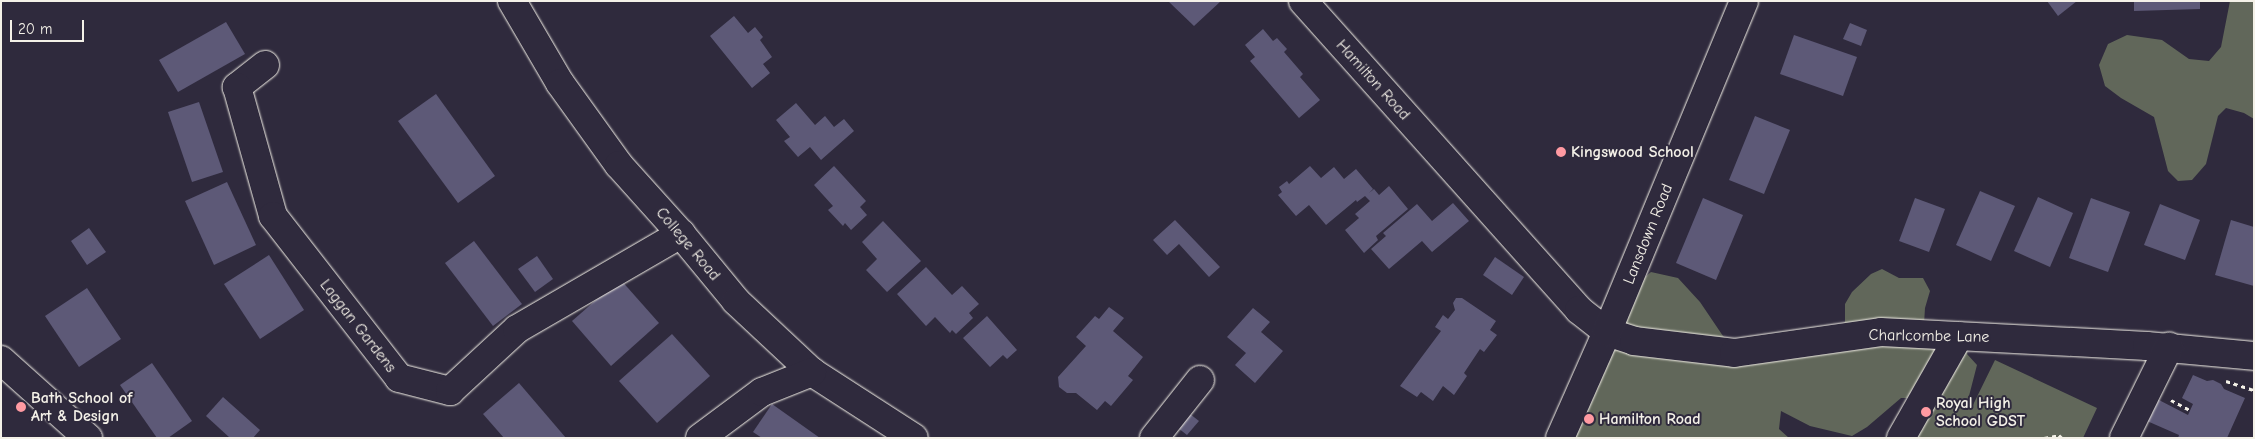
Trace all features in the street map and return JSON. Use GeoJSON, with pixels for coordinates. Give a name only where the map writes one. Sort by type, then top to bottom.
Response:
{"type":"FeatureCollection","features":[{"type":"Feature","properties":{"kind":"street","name":"College Road"},"geometry":{"type":"LineString","coordinates":[[512,1],[560,83],[619,165],[681,234],[736,302],[812,372],[914,438]]}},
{"type":"Feature","properties":{"kind":"street","name":"Hamilton Road"},"geometry":{"type":"LineString","coordinates":[[1303,1],[1579,310],[1608,332]]}},
{"type":"Feature","properties":{"kind":"street","name":"Lansdown Road"},"geometry":{"type":"LineString","coordinates":[[1560,438],[1608,332],[1744,1]]}},
{"type":"Feature","properties":{"kind":"street","name":"Laggan Gardens"},"geometry":{"type":"LineString","coordinates":[[266,65],[237,87],[272,216],[399,378],[450,391],[517,328],[681,234]]}},
{"type":"Feature","properties":{"kind":"street","name":"Charlcombe Lane"},"geometry":{"type":"LineString","coordinates":[[1608,332],[1634,341],[1734,352],[1881,332],[2169,347],[2254,356]]}},
{"type":"Feature","properties":{"kind":"street"},"geometry":{"type":"LineString","coordinates":[[1901,438],[1959,336]]}},
{"type":"Feature","properties":{"kind":"street"},"geometry":{"type":"LineString","coordinates":[[762,392],[782,345]]}},
{"type":"Feature","properties":{"kind":"street"},"geometry":{"type":"LineString","coordinates":[[2124,438],[2169,347]]}},
{"type":"Feature","properties":{"kind":"street"},"geometry":{"type":"LineString","coordinates":[[1,360],[88,438]]}},
{"type":"Feature","properties":{"kind":"street"},"geometry":{"type":"LineString","coordinates":[[700,438],[762,392],[812,372]]}},
{"type":"Feature","properties":{"kind":"street"},"geometry":{"type":"LineString","coordinates":[[1154,438],[1200,380]]}},
{"type":"Feature","properties":{"kind":"path"},"geometry":{"type":"LineString","coordinates":[[2217,378],[2254,390]]}},
{"type":"Feature","properties":{"kind":"path"},"geometry":{"type":"LineString","coordinates":[[2172,401],[2177,393]]}},
{"type":"Feature","properties":{"kind":"path"},"geometry":{"type":"LineString","coordinates":[[2044,438],[2059,435],[2062,438]]}},
{"type":"Feature","properties":{"kind":"green space"},"geometry":{"type":"Polygon","coordinates":[[[2230,1],[2254,1],[2254,119],[2244,113],[2226,108],[2218,116],[2206,164],[2192,180],[2178,181],[2168,171],[2154,117],[2121,98],[2105,86],[2099,65],[2108,44],[2127,35],[2162,40],[2189,59],[2209,61],[2221,47],[2230,1]]]}},
{"type":"Feature","properties":{"kind":"green space","name":"Royal High School GDST"},"geometry":{"type":"Polygon","coordinates":[[[1882,269],[1899,278],[1923,278],[1930,291],[1925,308],[1924,324],[1966,339],[1967,354],[1977,365],[1969,396],[1971,409],[1995,360],[2097,408],[2083,438],[1903,438],[1921,398],[1901,398],[1867,427],[1852,436],[1810,426],[1781,411],[1779,429],[1789,438],[1573,438],[1638,283],[1651,272],[1678,278],[1700,302],[1723,336],[1755,361],[1817,338],[1845,322],[1845,304],[1852,292],[1871,274],[1882,269]]]}},
{"type":"Feature","properties":{"kind":"building"},"geometry":{"type":"Polygon","coordinates":[[[1168,1],[1221,1],[1194,26],[1168,1]]]}},
{"type":"Feature","properties":{"kind":"building"},"geometry":{"type":"Polygon","coordinates":[[[2047,1],[2077,1],[2058,16],[2047,1]]]}},
{"type":"Feature","properties":{"kind":"building"},"geometry":{"type":"Polygon","coordinates":[[[2134,1],[2200,1],[2200,9],[2134,11],[2134,1]]]}},
{"type":"Feature","properties":{"kind":"building"},"geometry":{"type":"Polygon","coordinates":[[[734,16],[748,33],[755,27],[763,37],[760,40],[772,57],[763,64],[770,73],[752,88],[710,36],[734,16]]]}},
{"type":"Feature","properties":{"kind":"building"},"geometry":{"type":"Polygon","coordinates":[[[226,22],[245,54],[178,92],[159,60],[226,22]]]}},
{"type":"Feature","properties":{"kind":"building"},"geometry":{"type":"Polygon","coordinates":[[[1850,23],[1867,30],[1861,46],[1843,39],[1850,23]]]}},
{"type":"Feature","properties":{"kind":"building"},"geometry":{"type":"Polygon","coordinates":[[[1263,29],[1273,41],[1277,38],[1287,49],[1284,52],[1303,74],[1300,77],[1320,100],[1299,118],[1250,61],[1255,57],[1245,45],[1263,29]]]}},
{"type":"Feature","properties":{"kind":"building"},"geometry":{"type":"Polygon","coordinates":[[[1794,35],[1857,57],[1843,96],[1780,74],[1794,35]]]}},
{"type":"Feature","properties":{"kind":"building"},"geometry":{"type":"Polygon","coordinates":[[[436,94],[495,176],[458,203],[398,121],[436,94]]]}},
{"type":"Feature","properties":{"kind":"building"},"geometry":{"type":"Polygon","coordinates":[[[199,102],[223,172],[192,182],[168,112],[199,102]]]}},
{"type":"Feature","properties":{"kind":"building"},"geometry":{"type":"Polygon","coordinates":[[[796,103],[815,125],[825,116],[834,127],[844,119],[854,131],[821,160],[810,147],[798,157],[784,141],[790,137],[776,120],[796,103]]]}},
{"type":"Feature","properties":{"kind":"building"},"geometry":{"type":"Polygon","coordinates":[[[1755,116],[1790,130],[1764,194],[1729,180],[1755,116]]]}},
{"type":"Feature","properties":{"kind":"building"},"geometry":{"type":"Polygon","coordinates":[[[834,166],[866,201],[860,207],[867,215],[851,230],[845,223],[843,226],[828,210],[833,206],[814,185],[834,166]]]}},
{"type":"Feature","properties":{"kind":"building"},"geometry":{"type":"Polygon","coordinates":[[[1310,166],[1321,178],[1334,167],[1344,179],[1356,169],[1373,189],[1369,193],[1374,189],[1379,195],[1389,186],[1408,209],[1376,236],[1378,240],[1364,253],[1345,230],[1359,218],[1355,214],[1370,201],[1365,196],[1357,202],[1356,200],[1326,225],[1309,205],[1296,216],[1278,195],[1282,192],[1279,187],[1287,181],[1289,184],[1310,166]]]}},
{"type":"Feature","properties":{"kind":"building"},"geometry":{"type":"Polygon","coordinates":[[[227,182],[256,245],[214,265],[185,201],[227,182]]]}},
{"type":"Feature","properties":{"kind":"building"},"geometry":{"type":"Polygon","coordinates":[[[1980,191],[2015,206],[1991,261],[1956,245],[1980,191]]]}},
{"type":"Feature","properties":{"kind":"building"},"geometry":{"type":"Polygon","coordinates":[[[2038,197],[2073,213],[2050,267],[2014,251],[2038,197]]]}},
{"type":"Feature","properties":{"kind":"building"},"geometry":{"type":"Polygon","coordinates":[[[1703,198],[1743,215],[1716,280],[1676,263],[1703,198]]]}},
{"type":"Feature","properties":{"kind":"building"},"geometry":{"type":"Polygon","coordinates":[[[1915,198],[1945,209],[1929,252],[1899,241],[1915,198]]]}},
{"type":"Feature","properties":{"kind":"building"},"geometry":{"type":"Polygon","coordinates":[[[2091,198],[2130,212],[2108,272],[2069,258],[2091,198]]]}},
{"type":"Feature","properties":{"kind":"building"},"geometry":{"type":"Polygon","coordinates":[[[1453,203],[1469,221],[1432,252],[1422,241],[1389,269],[1371,249],[1386,236],[1383,233],[1417,204],[1432,221],[1453,203]]]}},
{"type":"Feature","properties":{"kind":"building"},"geometry":{"type":"Polygon","coordinates":[[[2160,204],[2200,220],[2185,260],[2144,245],[2160,204]]]}},
{"type":"Feature","properties":{"kind":"building"},"geometry":{"type":"Polygon","coordinates":[[[1175,220],[1220,267],[1209,277],[1179,244],[1167,255],[1153,240],[1175,220]]]}},
{"type":"Feature","properties":{"kind":"building"},"geometry":{"type":"Polygon","coordinates":[[[2231,220],[2254,227],[2254,286],[2215,275],[2231,220]]]}},
{"type":"Feature","properties":{"kind":"building"},"geometry":{"type":"Polygon","coordinates":[[[883,221],[921,261],[887,292],[866,270],[877,259],[862,242],[883,221]]]}},
{"type":"Feature","properties":{"kind":"building"},"geometry":{"type":"Polygon","coordinates":[[[89,228],[106,252],[87,265],[71,241],[89,228]]]}},
{"type":"Feature","properties":{"kind":"building"},"geometry":{"type":"Polygon","coordinates":[[[474,241],[522,304],[493,326],[445,263],[474,241]]]}},
{"type":"Feature","properties":{"kind":"building"},"geometry":{"type":"Polygon","coordinates":[[[269,255],[304,310],[260,339],[224,284],[269,255]]]}},
{"type":"Feature","properties":{"kind":"building"},"geometry":{"type":"Polygon","coordinates":[[[537,256],[553,279],[535,292],[518,269],[537,256]]]}},
{"type":"Feature","properties":{"kind":"building"},"geometry":{"type":"Polygon","coordinates":[[[1495,257],[1524,277],[1512,295],[1483,275],[1495,257]]]}},
{"type":"Feature","properties":{"kind":"building"},"geometry":{"type":"Polygon","coordinates":[[[926,267],[952,295],[962,286],[979,304],[969,313],[973,318],[956,334],[952,330],[950,333],[935,317],[926,326],[897,294],[926,267]]]}},
{"type":"Feature","properties":{"kind":"building"},"geometry":{"type":"Polygon","coordinates":[[[620,279],[659,323],[611,366],[572,321],[620,279]]]}},
{"type":"Feature","properties":{"kind":"building"},"geometry":{"type":"Polygon","coordinates":[[[87,288],[121,339],[79,367],[45,316],[87,288]]]}},
{"type":"Feature","properties":{"kind":"building"},"geometry":{"type":"Polygon","coordinates":[[[1456,298],[1462,298],[1496,321],[1490,330],[1497,335],[1484,352],[1480,349],[1464,373],[1467,376],[1454,395],[1443,386],[1433,401],[1421,392],[1417,397],[1400,386],[1441,331],[1435,327],[1443,315],[1448,319],[1455,310],[1453,303],[1456,298]]]}},
{"type":"Feature","properties":{"kind":"building"},"geometry":{"type":"Polygon","coordinates":[[[1109,307],[1124,318],[1113,331],[1143,357],[1128,376],[1133,380],[1111,406],[1105,401],[1097,410],[1076,393],[1067,393],[1059,387],[1058,377],[1086,346],[1076,337],[1095,316],[1099,319],[1109,307]]]}},
{"type":"Feature","properties":{"kind":"building"},"geometry":{"type":"Polygon","coordinates":[[[1253,308],[1270,322],[1261,332],[1283,351],[1255,383],[1235,365],[1246,353],[1227,337],[1253,308]]]}},
{"type":"Feature","properties":{"kind":"building"},"geometry":{"type":"Polygon","coordinates":[[[987,316],[1017,350],[1007,359],[1003,355],[990,367],[963,338],[987,316]]]}},
{"type":"Feature","properties":{"kind":"building"},"geometry":{"type":"Polygon","coordinates":[[[672,334],[710,376],[657,423],[619,381],[672,334]]]}},
{"type":"Feature","properties":{"kind":"building"},"geometry":{"type":"Polygon","coordinates":[[[152,363],[192,421],[168,438],[157,438],[120,385],[152,363]]]}},
{"type":"Feature","properties":{"kind":"building"},"geometry":{"type":"Polygon","coordinates":[[[2193,375],[2207,381],[2213,380],[2221,384],[2224,389],[2245,398],[2227,438],[2178,438],[2179,435],[2147,421],[2157,399],[2188,415],[2193,404],[2182,398],[2193,375]]]}},
{"type":"Feature","properties":{"kind":"building"},"geometry":{"type":"Polygon","coordinates":[[[519,383],[566,438],[504,438],[483,414],[519,383]]]}},
{"type":"Feature","properties":{"kind":"building"},"geometry":{"type":"Polygon","coordinates":[[[223,397],[260,430],[253,438],[230,438],[206,416],[223,397]]]}},
{"type":"Feature","properties":{"kind":"building"},"geometry":{"type":"Polygon","coordinates":[[[772,404],[820,438],[762,438],[753,432],[772,404]]]}},
{"type":"Feature","properties":{"kind":"building"},"geometry":{"type":"Polygon","coordinates":[[[1181,407],[1199,421],[1187,435],[1169,421],[1181,407]]]}},
{"type":"Feature","properties":{"kind":"place","name":"Kingswood School"},"geometry":{"type":"Point","coordinates":[1561,152]}},
{"type":"Feature","properties":{"kind":"place","name":"Bath School of Art & Design"},"geometry":{"type":"Point","coordinates":[21,407]}},
{"type":"Feature","properties":{"kind":"place","name":"Royal High School GDST"},"geometry":{"type":"Point","coordinates":[1926,412]}},
{"type":"Feature","properties":{"kind":"place","name":"Hamilton Road"},"geometry":{"type":"Point","coordinates":[1589,419]}}]}
